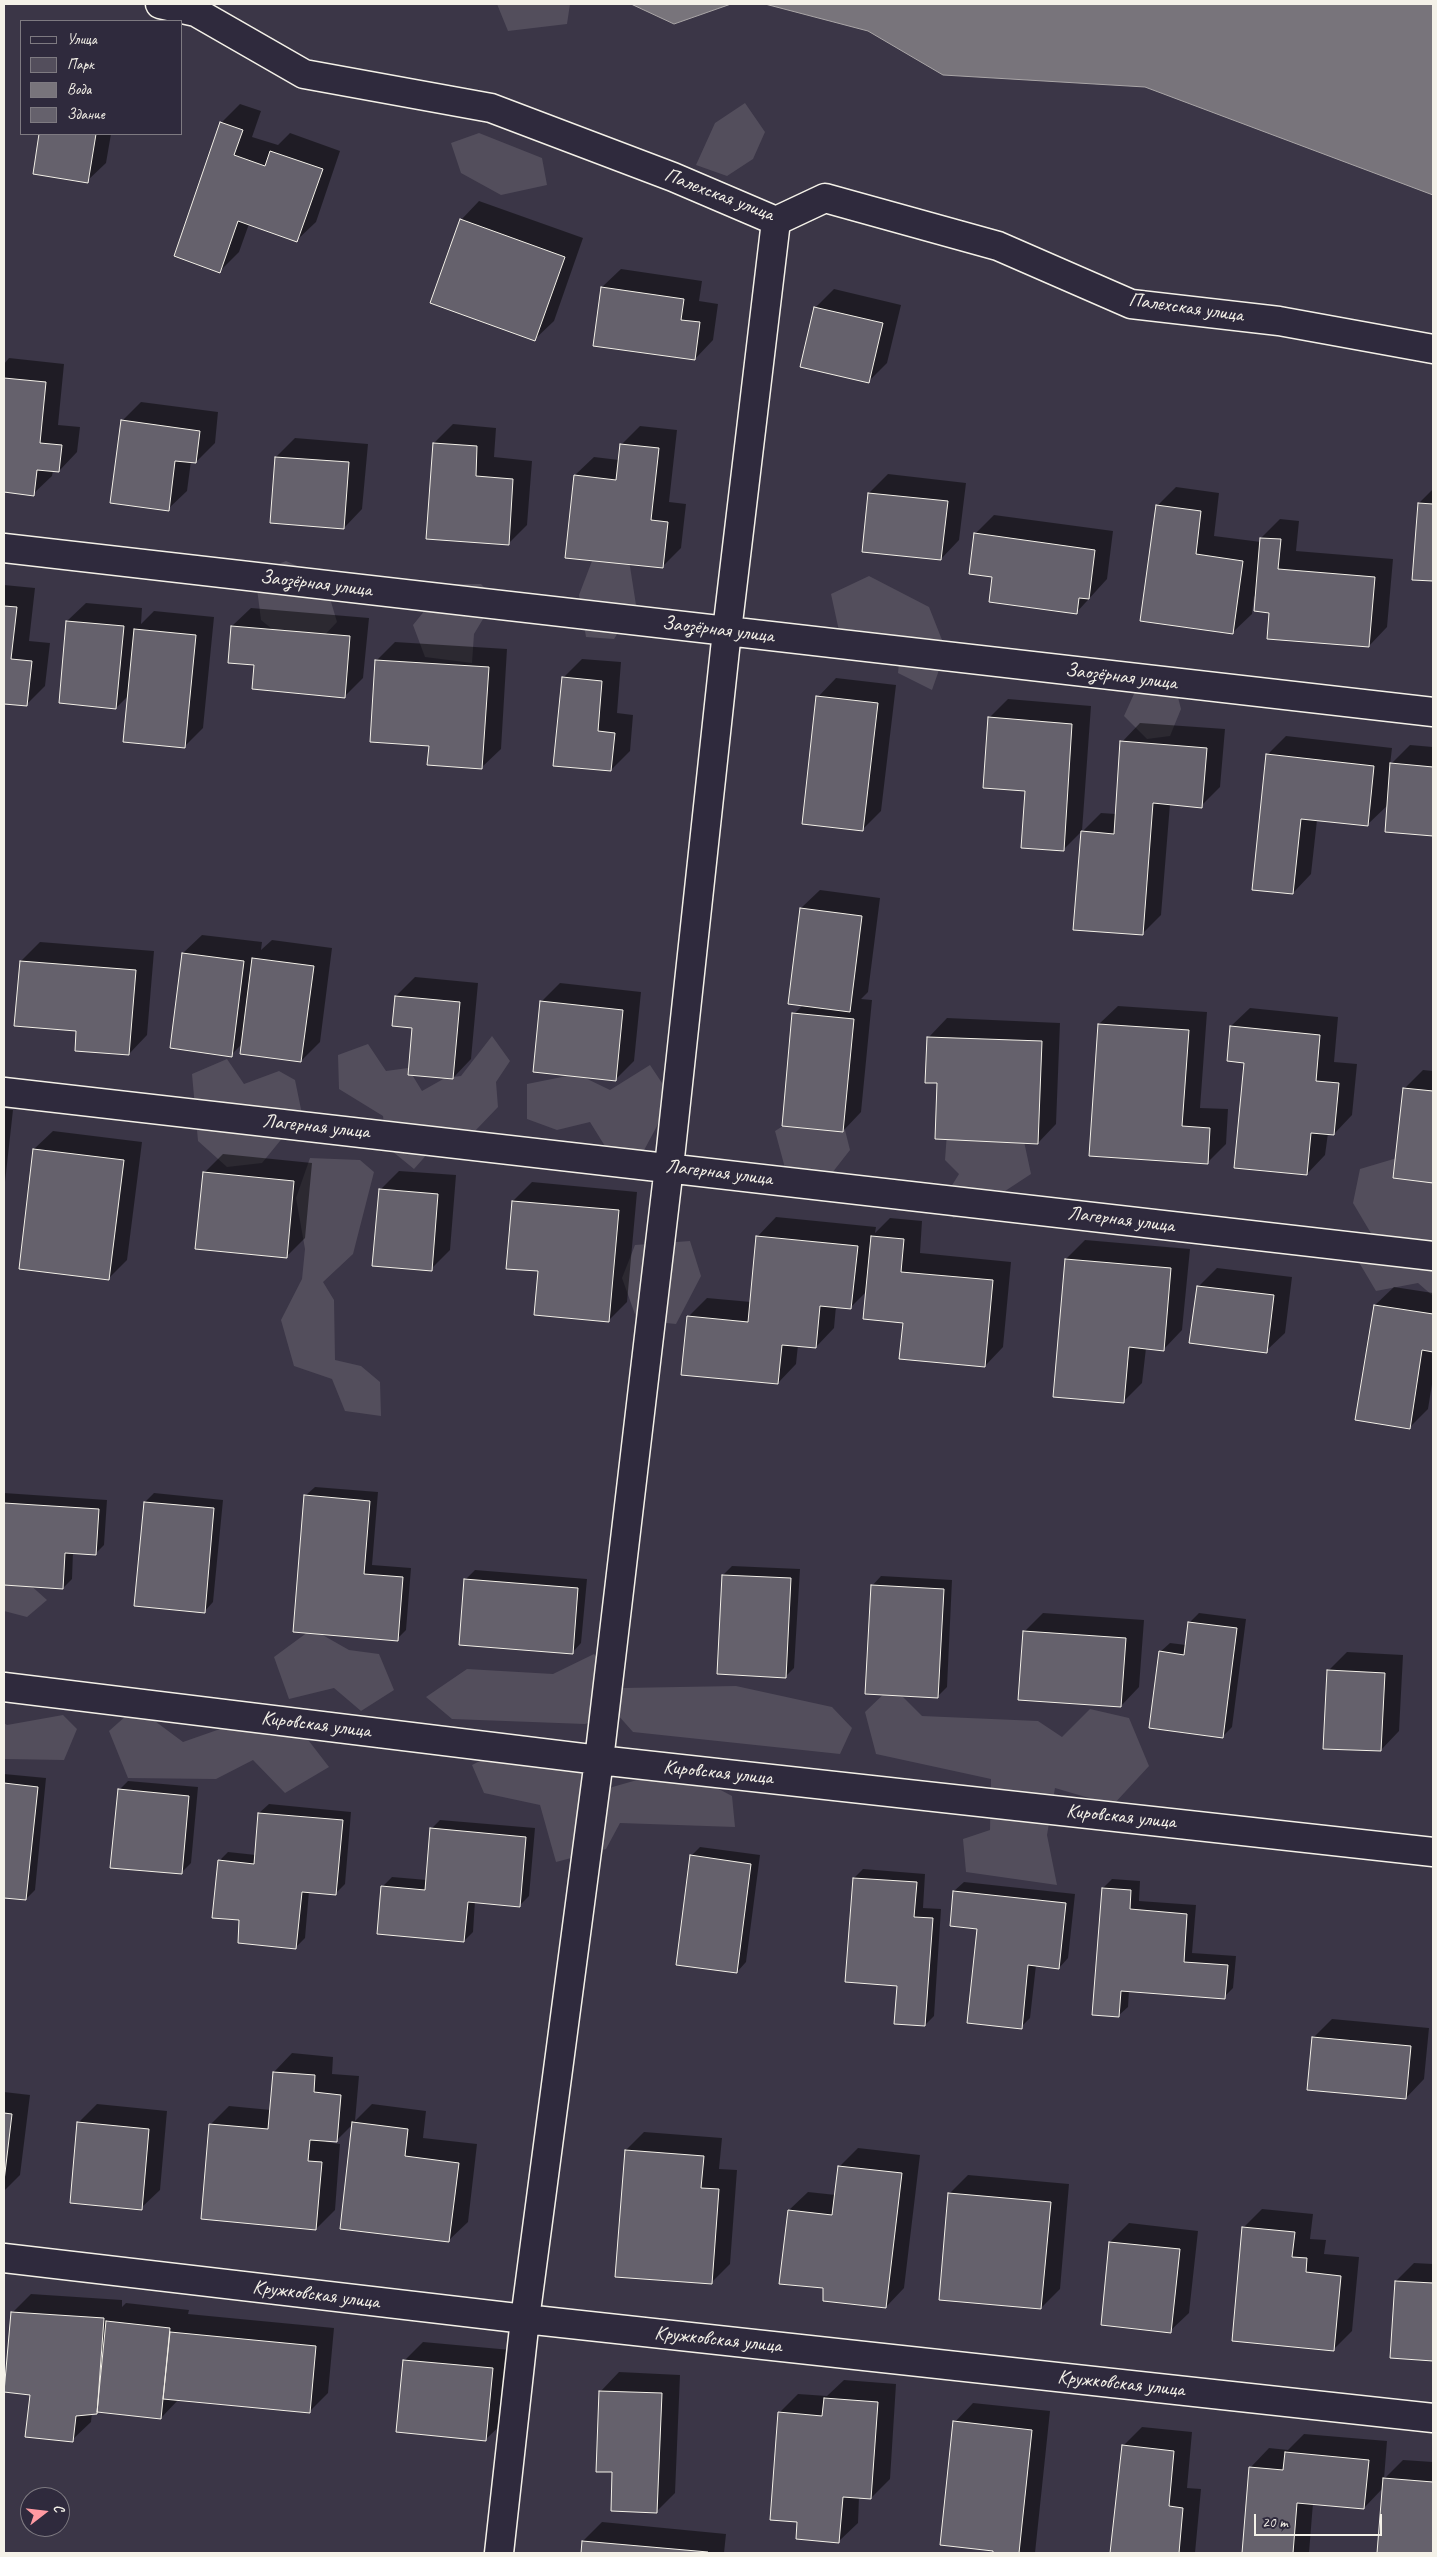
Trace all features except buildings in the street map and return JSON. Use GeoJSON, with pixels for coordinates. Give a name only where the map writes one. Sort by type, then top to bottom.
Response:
{"type":"FeatureCollection","features":[{"type":"Feature","properties":{"kind":"street","name":"Палехская улица"},"geometry":{"type":"LineString","coordinates":[[160,4],[196,12],[304,74],[491,108],[673,177],[776,221],[826,198],[998,246],[1131,304],[1279,322],[1433,349]]}},
{"type":"Feature","properties":{"kind":"street"},"geometry":{"type":"LineString","coordinates":[[499,2553],[525,2319],[599,1760],[669,1167],[727,632],[776,221]]}},
{"type":"Feature","properties":{"kind":"street","name":"Заозёрная улица"},"geometry":{"type":"LineString","coordinates":[[4,548],[1433,712]]}},
{"type":"Feature","properties":{"kind":"street","name":"Лагерная улица"},"geometry":{"type":"LineString","coordinates":[[4,1092],[1433,1256]]}},
{"type":"Feature","properties":{"kind":"street","name":"Кировская улица"},"geometry":{"type":"LineString","coordinates":[[4,1687],[599,1760],[1433,1852]]}},
{"type":"Feature","properties":{"kind":"street","name":"Кружковская улица"},"geometry":{"type":"LineString","coordinates":[[4,2258],[525,2319],[1433,2418]]}},
{"type":"Feature","properties":{"kind":"green space"},"geometry":{"type":"Polygon","coordinates":[[[497,4],[570,4],[567,24],[508,31],[497,4]]]}},
{"type":"Feature","properties":{"kind":"green space"},"geometry":{"type":"Polygon","coordinates":[[[745,103],[765,132],[753,159],[727,176],[696,165],[715,123],[745,103]]]}},
{"type":"Feature","properties":{"kind":"green space"},"geometry":{"type":"Polygon","coordinates":[[[479,133],[542,158],[547,185],[501,195],[461,173],[451,143],[479,133]]]}},
{"type":"Feature","properties":{"kind":"green space"},"geometry":{"type":"Polygon","coordinates":[[[629,560],[636,605],[614,639],[586,637],[579,595],[592,561],[629,560]]]}},
{"type":"Feature","properties":{"kind":"green space"},"geometry":{"type":"Polygon","coordinates":[[[286,561],[324,578],[337,622],[305,656],[261,620],[255,573],[286,561]]]}},
{"type":"Feature","properties":{"kind":"green space"},"geometry":{"type":"Polygon","coordinates":[[[869,576],[929,607],[946,650],[932,690],[898,673],[901,641],[839,631],[831,594],[869,576]]]}},
{"type":"Feature","properties":{"kind":"green space"},"geometry":{"type":"Polygon","coordinates":[[[446,584],[481,584],[495,599],[474,634],[472,663],[425,657],[413,625],[446,584]]]}},
{"type":"Feature","properties":{"kind":"green space"},"geometry":{"type":"Polygon","coordinates":[[[1143,674],[1173,678],[1181,709],[1170,736],[1147,739],[1124,716],[1143,674]]]}},
{"type":"Feature","properties":{"kind":"green space"},"geometry":{"type":"Polygon","coordinates":[[[492,1036],[510,1061],[496,1082],[498,1107],[475,1131],[446,1133],[414,1169],[387,1147],[383,1116],[339,1089],[338,1055],[368,1044],[386,1071],[408,1068],[422,1091],[445,1078],[461,1076],[492,1036]]]}},
{"type":"Feature","properties":{"kind":"green space"},"geometry":{"type":"Polygon","coordinates":[[[227,1059],[244,1084],[279,1071],[295,1080],[302,1114],[262,1163],[227,1167],[198,1141],[192,1074],[227,1059]]]}},
{"type":"Feature","properties":{"kind":"green space"},"geometry":{"type":"Polygon","coordinates":[[[650,1065],[672,1098],[642,1154],[608,1151],[590,1122],[557,1130],[527,1119],[527,1084],[577,1074],[610,1090],[650,1065]]]}},
{"type":"Feature","properties":{"kind":"green space"},"geometry":{"type":"Polygon","coordinates":[[[805,1112],[844,1126],[850,1150],[832,1173],[785,1168],[775,1131],[805,1112]]]}},
{"type":"Feature","properties":{"kind":"green space"},"geometry":{"type":"Polygon","coordinates":[[[1022,1132],[1031,1174],[999,1195],[989,1212],[953,1218],[946,1195],[959,1174],[945,1160],[947,1133],[1022,1132]]]}},
{"type":"Feature","properties":{"kind":"green space"},"geometry":{"type":"Polygon","coordinates":[[[1407,1155],[1433,1176],[1433,1296],[1418,1283],[1376,1291],[1354,1254],[1372,1235],[1353,1203],[1360,1169],[1407,1155]]]}},
{"type":"Feature","properties":{"kind":"green space"},"geometry":{"type":"Polygon","coordinates":[[[310,1158],[360,1160],[374,1172],[353,1254],[323,1282],[334,1300],[335,1360],[361,1366],[380,1382],[381,1416],[345,1411],[332,1379],[294,1366],[281,1320],[302,1279],[305,1249],[296,1198],[310,1158]]]}},
{"type":"Feature","properties":{"kind":"green space"},"geometry":{"type":"Polygon","coordinates":[[[690,1241],[701,1276],[676,1324],[637,1320],[622,1278],[635,1245],[690,1241]]]}},
{"type":"Feature","properties":{"kind":"green space"},"geometry":{"type":"Polygon","coordinates":[[[4,1565],[9,1566],[47,1600],[27,1617],[4,1611],[4,1565]]]}},
{"type":"Feature","properties":{"kind":"green space"},"geometry":{"type":"Polygon","coordinates":[[[312,1629],[349,1650],[379,1654],[394,1690],[361,1711],[334,1688],[289,1699],[274,1657],[312,1629]]]}},
{"type":"Feature","properties":{"kind":"green space"},"geometry":{"type":"Polygon","coordinates":[[[594,1654],[623,1688],[736,1686],[832,1707],[852,1728],[840,1754],[633,1732],[617,1714],[585,1724],[452,1719],[426,1697],[467,1669],[553,1674],[594,1654]]]}},
{"type":"Feature","properties":{"kind":"green space"},"geometry":{"type":"Polygon","coordinates":[[[892,1686],[922,1716],[1038,1721],[1062,1737],[1090,1709],[1129,1718],[1149,1766],[1113,1805],[1055,1788],[1047,1835],[1057,1885],[966,1872],[963,1839],[990,1830],[991,1779],[876,1754],[865,1712],[892,1686]]]}},
{"type":"Feature","properties":{"kind":"green space"},"geometry":{"type":"Polygon","coordinates":[[[136,1707],[183,1742],[240,1722],[270,1736],[302,1732],[329,1767],[285,1793],[253,1760],[216,1779],[128,1778],[109,1731],[136,1707]]]}},
{"type":"Feature","properties":{"kind":"green space"},"geometry":{"type":"Polygon","coordinates":[[[63,1715],[77,1729],[64,1760],[4,1759],[4,1723],[7,1725],[63,1715]]]}},
{"type":"Feature","properties":{"kind":"green space"},"geometry":{"type":"Polygon","coordinates":[[[503,1749],[582,1765],[609,1788],[679,1768],[732,1796],[735,1827],[620,1823],[606,1849],[556,1862],[540,1805],[484,1793],[472,1765],[503,1749]]]}},
{"type":"Feature","properties":{"kind":"water"},"geometry":{"type":"Polygon","coordinates":[[[631,4],[731,4],[674,24],[631,4]]]}},
{"type":"Feature","properties":{"kind":"water"},"geometry":{"type":"Polygon","coordinates":[[[765,4],[1433,4],[1433,195],[1145,87],[943,75],[868,31],[765,4]]]}}]}
